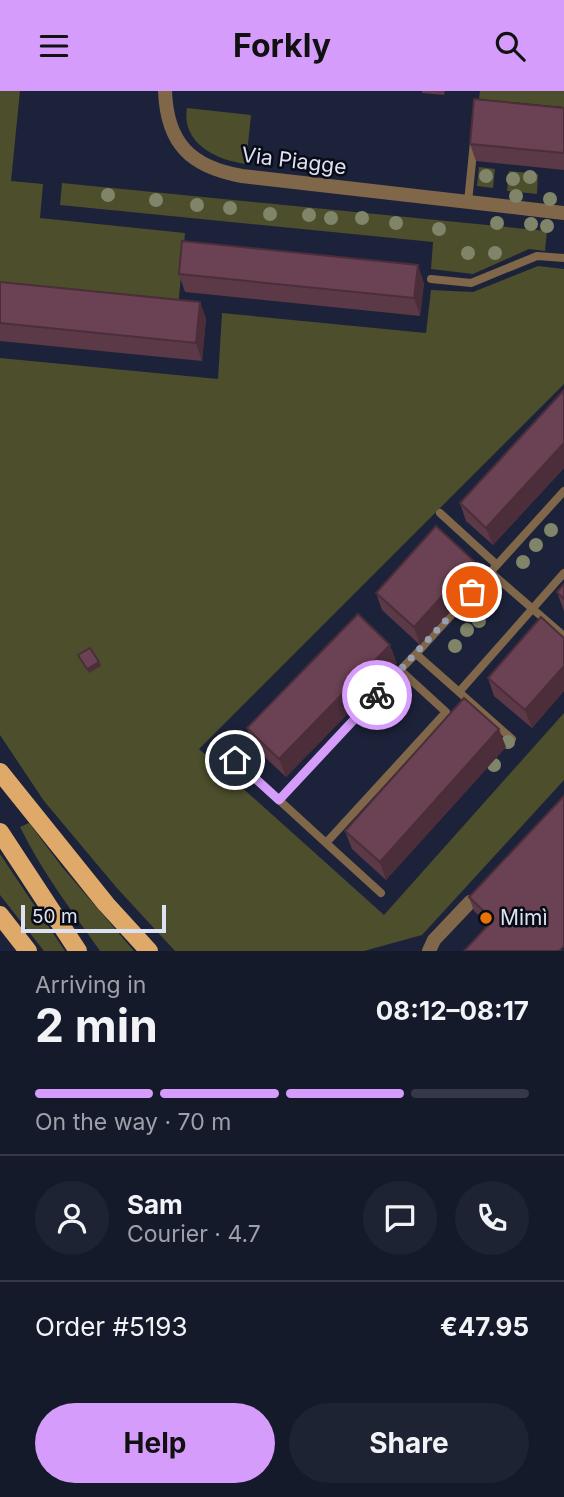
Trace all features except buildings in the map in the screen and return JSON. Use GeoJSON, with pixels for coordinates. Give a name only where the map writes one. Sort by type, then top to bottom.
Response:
{"type":"FeatureCollection","features":[{"type":"Feature","properties":{"kind":"main road"},"geometry":{"type":"LineString","coordinates":[[0,772],[106,904],[149,951]]}},
{"type":"Feature","properties":{"kind":"main road"},"geometry":{"type":"LineString","coordinates":[[0,832],[78,951]]}},
{"type":"Feature","properties":{"kind":"main road"},"geometry":{"type":"LineString","coordinates":[[0,915],[28,951]]}},
{"type":"Feature","properties":{"kind":"street","name":"Via Piagge"},"geometry":{"type":"LineString","coordinates":[[164,91],[169,122],[177,141],[192,157],[215,170],[242,176],[564,213]]}},
{"type":"Feature","properties":{"kind":"street"},"geometry":{"type":"LineString","coordinates":[[429,951],[433,940],[474,897]]}},
{"type":"Feature","properties":{"kind":"lane"},"geometry":{"type":"LineString","coordinates":[[468,202],[474,134]]}},
{"type":"Feature","properties":{"kind":"lane"},"geometry":{"type":"LineString","coordinates":[[431,279],[471,283],[537,256],[564,258]]}},
{"type":"Feature","properties":{"kind":"lane"},"geometry":{"type":"LineString","coordinates":[[279,800],[564,491]]}},
{"type":"Feature","properties":{"kind":"lane"},"geometry":{"type":"LineString","coordinates":[[440,513],[533,609],[564,636]]}},
{"type":"Feature","properties":{"kind":"lane"},"geometry":{"type":"LineString","coordinates":[[459,692],[564,573]]}},
{"type":"Feature","properties":{"kind":"lane"},"geometry":{"type":"LineString","coordinates":[[416,654],[512,739]]}},
{"type":"Feature","properties":{"kind":"lane"},"geometry":{"type":"LineString","coordinates":[[326,843],[446,712],[400,670]]}},
{"type":"Feature","properties":{"kind":"lane"},"geometry":{"type":"LineString","coordinates":[[235,760],[381,893]]}},
{"type":"Feature","properties":{"kind":"green space"},"geometry":{"type":"Polygon","coordinates":[[[0,91],[20,91],[11,181],[43,184],[40,218],[185,233],[178,308],[0,291],[0,91]]]}},
{"type":"Feature","properties":{"kind":"green space"},"geometry":{"type":"Polygon","coordinates":[[[480,91],[564,91],[564,107],[479,99],[480,91]]]}},
{"type":"Feature","properties":{"kind":"green space"},"geometry":{"type":"Polygon","coordinates":[[[187,108],[251,115],[246,164],[223,158],[203,148],[189,131],[187,108]]]}},
{"type":"Feature","properties":{"kind":"green space"},"geometry":{"type":"Polygon","coordinates":[[[479,167],[495,169],[493,188],[477,186],[479,167]]]}},
{"type":"Feature","properties":{"kind":"green space"},"geometry":{"type":"Polygon","coordinates":[[[509,171],[538,174],[537,194],[507,191],[509,171]]]}},
{"type":"Feature","properties":{"kind":"green space"},"geometry":{"type":"Polygon","coordinates":[[[62,183],[547,231],[545,251],[529,249],[473,274],[431,269],[433,242],[60,205],[62,183]]]}},
{"type":"Feature","properties":{"kind":"green space"},"geometry":{"type":"Polygon","coordinates":[[[538,266],[564,269],[564,384],[199,749],[384,915],[564,713],[564,780],[422,935],[364,951],[175,951],[116,887],[44,801],[0,735],[0,358],[218,379],[222,313],[426,333],[431,290],[473,292],[538,266]]]}},
{"type":"Feature","properties":{"kind":"green space"},"geometry":{"type":"Polygon","coordinates":[[[29,823],[63,868],[134,951],[100,951],[29,844],[20,827],[29,823]]]}},
{"type":"Feature","properties":{"kind":"green space"},"geometry":{"type":"Polygon","coordinates":[[[0,854],[65,951],[44,951],[0,895],[0,854]]]}},
{"type":"Feature","properties":{"kind":"way so far"},"geometry":{"type":"LineString","coordinates":[[377,695],[472,592]]}},
{"type":"Feature","properties":{"kind":"place","name":"Mimì"},"geometry":{"type":"Point","coordinates":[486,918]}},
{"type":"Feature","properties":{"kind":"route"},"geometry":{"type":"LineString","coordinates":[[235,760],[279,800],[377,695]]}}]}
